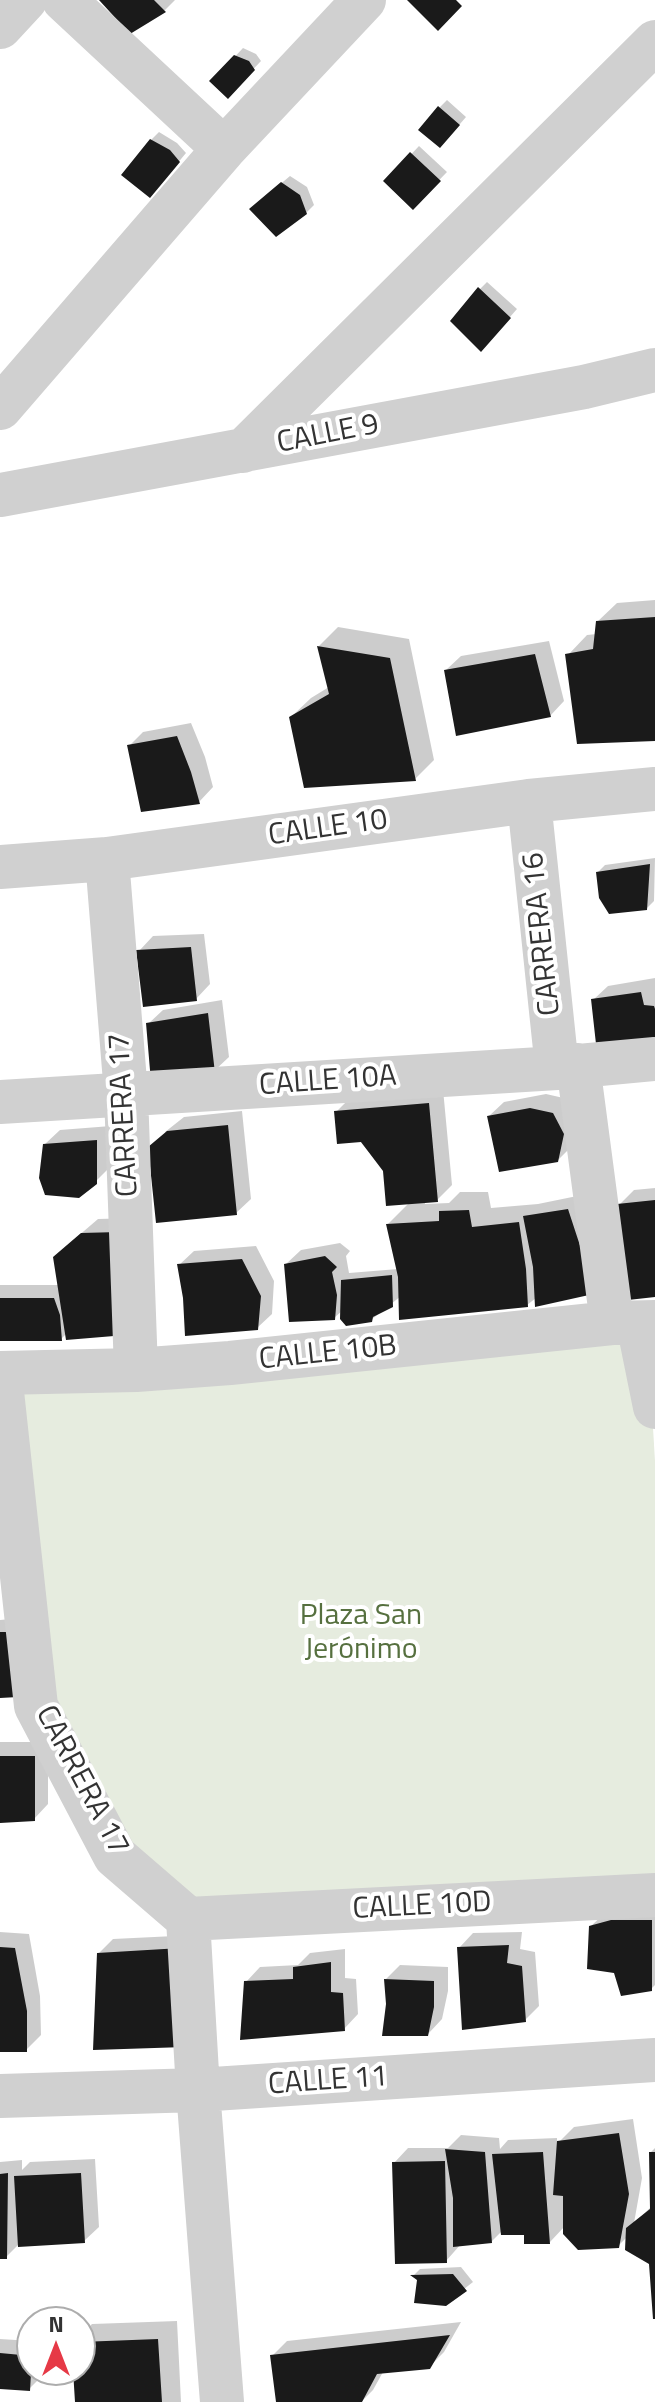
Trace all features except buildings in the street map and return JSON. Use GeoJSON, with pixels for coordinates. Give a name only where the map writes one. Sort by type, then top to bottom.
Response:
{"type":"FeatureCollection","features":[{"type":"Feature","properties":{"kind":"street"},"geometry":{"type":"LineString","coordinates":[[0,27],[25,0]]}},
{"type":"Feature","properties":{"kind":"street"},"geometry":{"type":"LineString","coordinates":[[64,0],[224,149]]}},
{"type":"Feature","properties":{"kind":"street"},"geometry":{"type":"LineString","coordinates":[[0,408],[224,149],[364,0]]}},
{"type":"Feature","properties":{"kind":"street"},"geometry":{"type":"LineString","coordinates":[[243,451],[655,42]]}},
{"type":"Feature","properties":{"kind":"street","name":"CALLE 9"},"geometry":{"type":"LineString","coordinates":[[0,495],[584,387],[655,370]]}},
{"type":"Feature","properties":{"kind":"street","name":"CALLE 10"},"geometry":{"type":"LineString","coordinates":[[0,867],[107,859],[529,801],[655,789]]}},
{"type":"Feature","properties":{"kind":"street","name":"CARRERA 16"},"geometry":{"type":"LineString","coordinates":[[529,801],[568,1066],[655,1407]]}},
{"type":"Feature","properties":{"kind":"street","name":"CARRERA 17"},"geometry":{"type":"LineString","coordinates":[[107,859],[126,1094],[136,1370]]}},
{"type":"Feature","properties":{"kind":"street","name":"CALLE 10A"},"geometry":{"type":"LineString","coordinates":[[0,1102],[655,1059]]}},
{"type":"Feature","properties":{"kind":"street","name":"CALLE 10B"},"geometry":{"type":"LineString","coordinates":[[0,1373],[136,1370],[635,1323]]}},
{"type":"Feature","properties":{"kind":"street","name":"CARRERA 17"},"geometry":{"type":"LineString","coordinates":[[0,1373],[18,1708],[115,1856],[188,1919]]}},
{"type":"Feature","properties":{"kind":"street","name":"CALLE 10D"},"geometry":{"type":"LineString","coordinates":[[188,1919],[655,1895]]}},
{"type":"Feature","properties":{"kind":"street"},"geometry":{"type":"LineString","coordinates":[[188,1919],[222,2402]]}},
{"type":"Feature","properties":{"kind":"street","name":"CALLE 11"},"geometry":{"type":"LineString","coordinates":[[0,2096],[198,2090],[655,2060]]}},
{"type":"Feature","properties":{"kind":"green space","name":"Plaza San Jerónimo"},"geometry":{"type":"Polygon","coordinates":[[[634,1330],[653,1428],[655,1461],[655,1895],[197,1916],[122,1851],[45,1715],[9,1382],[634,1330]]]}}]}
